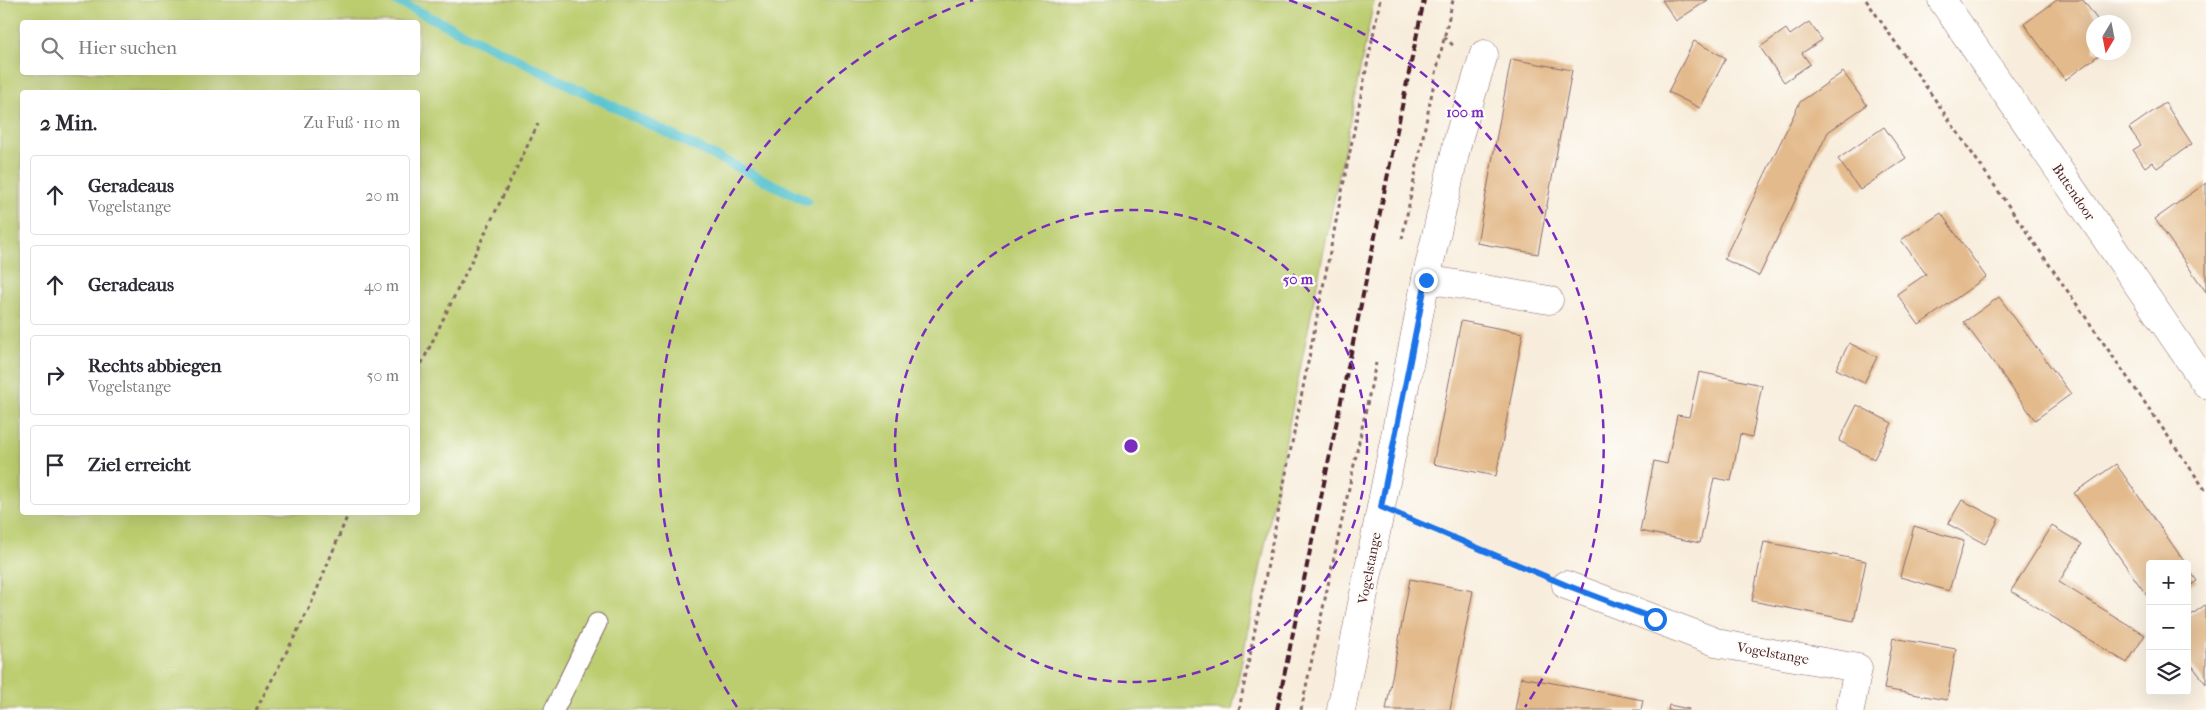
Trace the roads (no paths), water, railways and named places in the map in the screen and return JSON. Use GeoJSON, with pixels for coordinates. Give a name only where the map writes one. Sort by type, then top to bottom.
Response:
{"type":"FeatureCollection","features":[{"type":"Feature","properties":{"kind":"street","name":"Butendoor"},"geometry":{"type":"LineString","coordinates":[[1942,0],[2206,384]]}},
{"type":"Feature","properties":{"kind":"street","name":"Vogelstange"},"geometry":{"type":"LineString","coordinates":[[1341,710],[1426,280],[1459,136],[1484,54]]}},
{"type":"Feature","properties":{"kind":"street"},"geometry":{"type":"LineString","coordinates":[[1426,280],[1549,300]]}},
{"type":"Feature","properties":{"kind":"street","name":"Vogelstange"},"geometry":{"type":"LineString","coordinates":[[1566,585],[1722,644],[1858,668],[1850,710]]}},
{"type":"Feature","properties":{"kind":"lane"},"geometry":{"type":"LineString","coordinates":[[554,710],[597,623]]}},
{"type":"Feature","properties":{"kind":"waterway"},"geometry":{"type":"LineString","coordinates":[[395,0],[807,201]]}},
{"type":"Feature","properties":{"kind":"railway"},"geometry":{"type":"LineString","coordinates":[[1277,710],[1424,0]]}}]}
